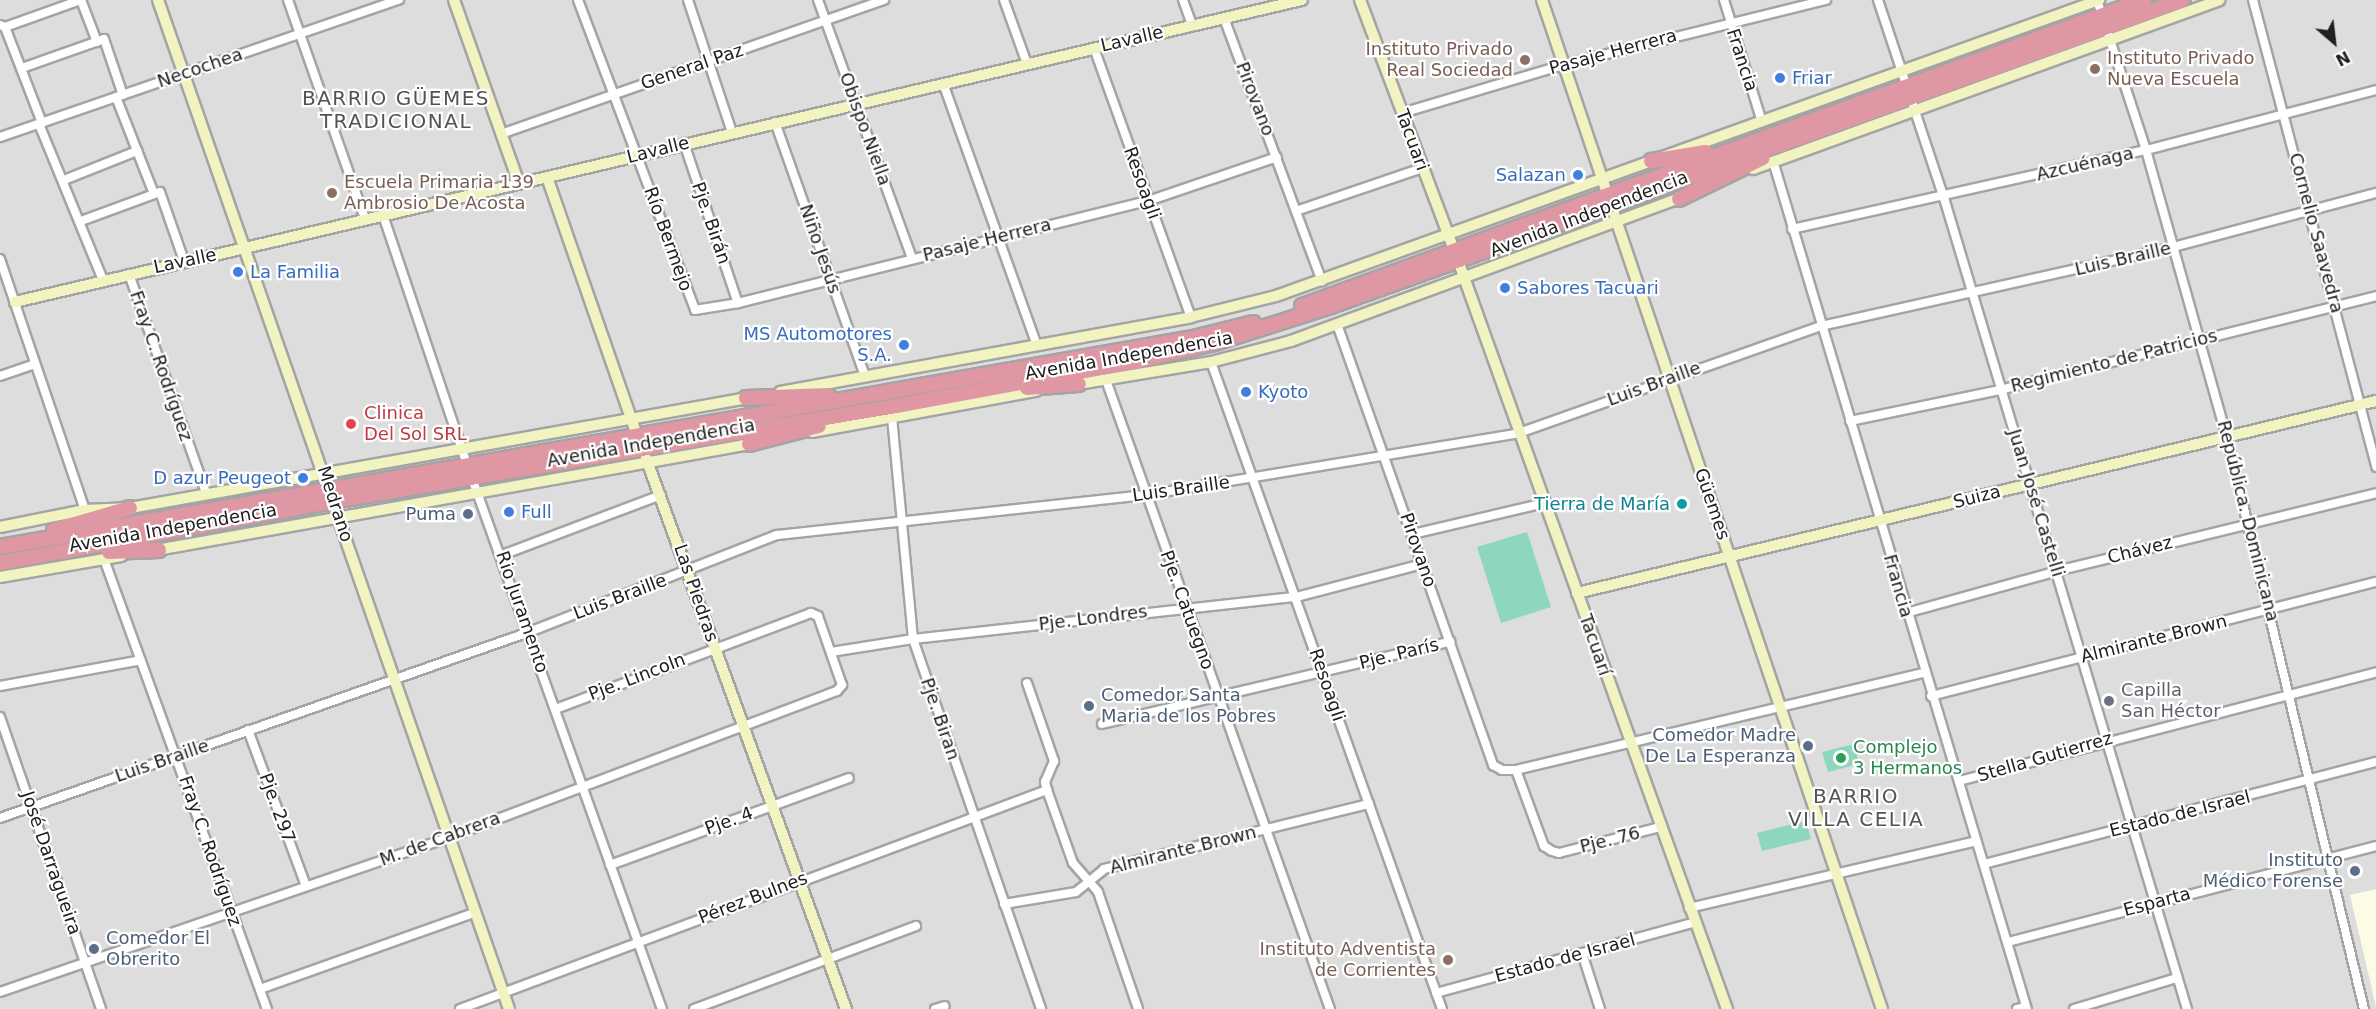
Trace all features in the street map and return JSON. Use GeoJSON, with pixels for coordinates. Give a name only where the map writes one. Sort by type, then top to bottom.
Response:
{"type":"FeatureCollection","features":[{"type":"Feature","properties":{"kind":"highway","name":"Avenida Independencia"},"geometry":{"type":"LineString","coordinates":[[2106,28],[2144,0]]}},
{"type":"Feature","properties":{"kind":"highway","name":"Avenida Independencia"},"geometry":{"type":"LineString","coordinates":[[639,441],[894,411],[977,389],[1138,361],[1215,343],[1607,200],[1777,133],[2106,28],[2182,0]]}},
{"type":"Feature","properties":{"kind":"highway","name":"Avenida Independencia"},"geometry":{"type":"LineString","coordinates":[[1607,200],[1808,135],[1908,92]]}},
{"type":"Feature","properties":{"kind":"highway"},"geometry":{"type":"LineString","coordinates":[[1651,161],[1718,150],[1777,133]]}},
{"type":"Feature","properties":{"kind":"highway"},"geometry":{"type":"LineString","coordinates":[[1679,199],[1808,135]]}},
{"type":"Feature","properties":{"kind":"highway","name":"Avenida Independencia"},"geometry":{"type":"LineString","coordinates":[[0,547],[470,472],[887,392],[1192,338],[1287,311],[1456,256]]}},
{"type":"Feature","properties":{"kind":"highway"},"geometry":{"type":"LineString","coordinates":[[977,389],[1079,384]]}},
{"type":"Feature","properties":{"kind":"highway"},"geometry":{"type":"LineString","coordinates":[[746,398],[887,392]]}},
{"type":"Feature","properties":{"kind":"highway"},"geometry":{"type":"LineString","coordinates":[[749,444],[894,411]]}},
{"type":"Feature","properties":{"kind":"highway","name":"Avenida Independencia"},"geometry":{"type":"LineString","coordinates":[[0,563],[39,557],[332,495]]}},
{"type":"Feature","properties":{"kind":"highway"},"geometry":{"type":"LineString","coordinates":[[20,542],[130,508]]}},
{"type":"Feature","properties":{"kind":"highway"},"geometry":{"type":"LineString","coordinates":[[39,557],[159,550]]}},
{"type":"Feature","properties":{"kind":"street"},"geometry":{"type":"LineString","coordinates":[[96,42],[81,0],[2,26],[22,68],[60,178],[64,180],[103,280]]}},
{"type":"Feature","properties":{"kind":"street","name":"Medrano"},"geometry":{"type":"LineString","coordinates":[[158,0],[326,473],[339,518],[509,1009]]}},
{"type":"Feature","properties":{"kind":"street"},"geometry":{"type":"LineString","coordinates":[[288,0],[365,219]]}},
{"type":"Feature","properties":{"kind":"street","name":"Necochea"},"geometry":{"type":"LineString","coordinates":[[0,137],[399,0]]}},
{"type":"Feature","properties":{"kind":"street"},"geometry":{"type":"LineString","coordinates":[[454,0],[519,184]]}},
{"type":"Feature","properties":{"kind":"street","name":"Río Bermejo"},"geometry":{"type":"LineString","coordinates":[[578,0],[612,95],[639,155],[695,310]]}},
{"type":"Feature","properties":{"kind":"street"},"geometry":{"type":"LineString","coordinates":[[688,0],[732,132]]}},
{"type":"Feature","properties":{"kind":"street","name":"Obispo Niella"},"geometry":{"type":"LineString","coordinates":[[818,0],[912,258]]}},
{"type":"Feature","properties":{"kind":"street","name":"General Paz"},"geometry":{"type":"LineString","coordinates":[[501,134],[884,0]]}},
{"type":"Feature","properties":{"kind":"street"},"geometry":{"type":"LineString","coordinates":[[1004,0],[1028,64]]}},
{"type":"Feature","properties":{"kind":"street"},"geometry":{"type":"LineString","coordinates":[[1183,0],[1192,25]]}},
{"type":"Feature","properties":{"kind":"street","name":"Lavalle"},"geometry":{"type":"LineString","coordinates":[[15,302],[684,143],[1302,0]]}},
{"type":"Feature","properties":{"kind":"street","name":"Tacuari"},"geometry":{"type":"LineString","coordinates":[[1360,0],[1466,280]]}},
{"type":"Feature","properties":{"kind":"street","name":"Güemes"},"geometry":{"type":"LineString","coordinates":[[1542,0],[1607,200],[1730,556],[1882,1009]]}},
{"type":"Feature","properties":{"kind":"street","name":"Francia"},"geometry":{"type":"LineString","coordinates":[[1724,0],[1761,119]]}},
{"type":"Feature","properties":{"kind":"street","name":"Pasaje Herrera"},"geometry":{"type":"LineString","coordinates":[[1402,113],[1563,65],[1730,21],[1826,0]]}},
{"type":"Feature","properties":{"kind":"street","name":"Juan José Castelli"},"geometry":{"type":"LineString","coordinates":[[1878,0],[1944,198],[2187,1009]]}},
{"type":"Feature","properties":{"kind":"street","name":"Avenida Independencia"},"geometry":{"type":"LineString","coordinates":[[0,527],[85,510],[130,508],[1191,317],[1322,281],[1761,119],[1901,72],[2098,0]]}},
{"type":"Feature","properties":{"kind":"street","name":"República. Dominicana"},"geometry":{"type":"LineString","coordinates":[[2098,0],[2146,150],[2227,438],[2292,694],[2309,781],[2363,1009]]}},
{"type":"Feature","properties":{"kind":"street","name":"Avenida Independencia"},"geometry":{"type":"LineString","coordinates":[[894,411],[1211,362],[1338,327],[1679,199],[1773,161],[1915,113],[2106,28],[2219,0]]}},
{"type":"Feature","properties":{"kind":"street","name":"Cornelio Saavedra"},"geometry":{"type":"LineString","coordinates":[[2253,0],[2312,211],[2376,467]]}},
{"type":"Feature","properties":{"kind":"street","name":"Pirovano"},"geometry":{"type":"LineString","coordinates":[[1224,18],[1322,281]]}},
{"type":"Feature","properties":{"kind":"street"},"geometry":{"type":"LineString","coordinates":[[22,68],[104,39],[137,151],[154,194]]}},
{"type":"Feature","properties":{"kind":"street","name":"Resoagli"},"geometry":{"type":"LineString","coordinates":[[1094,48],[1191,317]]}},
{"type":"Feature","properties":{"kind":"street"},"geometry":{"type":"LineString","coordinates":[[943,83],[1037,345]]}},
{"type":"Feature","properties":{"kind":"street","name":"Azcuénaga"},"geometry":{"type":"LineString","coordinates":[[1792,229],[1944,198],[2146,150],[2285,116],[2376,90]]}},
{"type":"Feature","properties":{"kind":"street","name":"Niño Jesús"},"geometry":{"type":"LineString","coordinates":[[775,122],[865,376]]}},
{"type":"Feature","properties":{"kind":"street","name":"Pje. Birán"},"geometry":{"type":"LineString","coordinates":[[684,143],[738,303]]}},
{"type":"Feature","properties":{"kind":"street"},"geometry":{"type":"LineString","coordinates":[[64,180],[137,151]]}},
{"type":"Feature","properties":{"kind":"street","name":"Pasaje Herrera"},"geometry":{"type":"LineString","coordinates":[[695,310],[738,303],[999,236],[1148,201],[1277,158]]}},
{"type":"Feature","properties":{"kind":"street","name":"Francia"},"geometry":{"type":"LineString","coordinates":[[1773,161],[1906,613],[2027,1008]]}},
{"type":"Feature","properties":{"kind":"street"},"geometry":{"type":"LineString","coordinates":[[1296,211],[1422,168]]}},
{"type":"Feature","properties":{"kind":"street","name":"Las Piedras"},"geometry":{"type":"LineString","coordinates":[[547,177],[630,417],[689,571],[846,1009]]}},
{"type":"Feature","properties":{"kind":"street"},"geometry":{"type":"LineString","coordinates":[[81,221],[160,192],[184,261]]}},
{"type":"Feature","properties":{"kind":"street","name":"Luis Braille"},"geometry":{"type":"LineString","coordinates":[[0,818],[529,632],[777,535],[1146,495],[1385,458],[1518,433],[1821,326],[2173,247],[2376,193]]}},
{"type":"Feature","properties":{"kind":"street","name":"Rio Juramento"},"geometry":{"type":"LineString","coordinates":[[382,216],[461,447],[529,632],[581,787],[662,1009]]}},
{"type":"Feature","properties":{"kind":"street"},"geometry":{"type":"LineString","coordinates":[[0,259],[85,510]]}},
{"type":"Feature","properties":{"kind":"street","name":"Fray C. Rodríguez"},"geometry":{"type":"LineString","coordinates":[[129,274],[206,493]]}},
{"type":"Feature","properties":{"kind":"street","name":"Tacuarí"},"geometry":{"type":"LineString","coordinates":[[1466,280],[1629,744],[1727,1009]]}},
{"type":"Feature","properties":{"kind":"street","name":"Regimiento de Patricios"},"geometry":{"type":"LineString","coordinates":[[1850,421],[2000,390],[2376,296]]}},
{"type":"Feature","properties":{"kind":"street","name":"Pirovano"},"geometry":{"type":"LineString","coordinates":[[1338,327],[1413,534],[1492,765],[1502,770],[1516,770]]}},
{"type":"Feature","properties":{"kind":"street","name":"Resoagli"},"geometry":{"type":"LineString","coordinates":[[1211,362],[1324,673],[1442,1009]]}},
{"type":"Feature","properties":{"kind":"street"},"geometry":{"type":"LineString","coordinates":[[0,376],[35,364]]}},
{"type":"Feature","properties":{"kind":"street","name":"Pje. Catuegno"},"geometry":{"type":"LineString","coordinates":[[1106,380],[1330,1009]]}},
{"type":"Feature","properties":{"kind":"street","name":"Suiza"},"geometry":{"type":"LineString","coordinates":[[1577,593],[2376,401]]}},
{"type":"Feature","properties":{"kind":"street","name":"Pje. Biran"},"geometry":{"type":"LineString","coordinates":[[894,411],[901,521],[913,639],[1041,1009]]}},
{"type":"Feature","properties":{"kind":"street","name":"Avenida Independencia"},"geometry":{"type":"LineString","coordinates":[[0,577],[749,444]]}},
{"type":"Feature","properties":{"kind":"street","name":"Chávez"},"geometry":{"type":"LineString","coordinates":[[1906,613],[2057,571],[2376,493]]}},
{"type":"Feature","properties":{"kind":"street"},"geometry":{"type":"LineString","coordinates":[[502,555],[661,495]]}},
{"type":"Feature","properties":{"kind":"street"},"geometry":{"type":"LineString","coordinates":[[1413,534],[1544,503]]}},
{"type":"Feature","properties":{"kind":"street","name":"Fray C. Rodríguez"},"geometry":{"type":"LineString","coordinates":[[104,559],[267,1009]]}},
{"type":"Feature","properties":{"kind":"street","name":"Pje. Londres"},"geometry":{"type":"LineString","coordinates":[[831,652],[913,639],[1187,607],[1296,597],[1423,564]]}},
{"type":"Feature","properties":{"kind":"street","name":"Almirante Brown"},"geometry":{"type":"LineString","coordinates":[[1931,696],[2376,582]]}},
{"type":"Feature","properties":{"kind":"street","name":"Pje. Lincoln"},"geometry":{"type":"LineString","coordinates":[[555,709],[811,613],[818,616],[831,652]]}},
{"type":"Feature","properties":{"kind":"street","name":"Pje. París"},"geometry":{"type":"LineString","coordinates":[[1102,724],[1219,699],[1450,642]]}},
{"type":"Feature","properties":{"kind":"street","name":"M. de Cabrera"},"geometry":{"type":"LineString","coordinates":[[0,992],[450,837],[837,691],[842,685],[831,652]]}},
{"type":"Feature","properties":{"kind":"street"},"geometry":{"type":"LineString","coordinates":[[0,686],[141,660]]}},
{"type":"Feature","properties":{"kind":"street","name":"Stella Gutierrez"},"geometry":{"type":"LineString","coordinates":[[1959,781],[2105,740],[2376,672]]}},
{"type":"Feature","properties":{"kind":"street"},"geometry":{"type":"LineString","coordinates":[[1516,770],[1924,673]]}},
{"type":"Feature","properties":{"kind":"street"},"geometry":{"type":"LineString","coordinates":[[1027,683],[1054,761],[1045,782],[1047,790],[1073,863],[1091,880],[1138,1009]]}},
{"type":"Feature","properties":{"kind":"street","name":"José Darragueira"},"geometry":{"type":"LineString","coordinates":[[0,717],[101,1009]]}},
{"type":"Feature","properties":{"kind":"street","name":"Pje. 297"},"geometry":{"type":"LineString","coordinates":[[248,730],[306,886]]}},
{"type":"Feature","properties":{"kind":"street","name":"Estado de Israel"},"geometry":{"type":"LineString","coordinates":[[1984,864],[2376,762]]}},
{"type":"Feature","properties":{"kind":"street","name":"Pje. 76"},"geometry":{"type":"LineString","coordinates":[[1516,770],[1544,846],[1559,853],[1660,827]]}},
{"type":"Feature","properties":{"kind":"street","name":"Pje. 4"},"geometry":{"type":"LineString","coordinates":[[610,865],[849,778]]}},
{"type":"Feature","properties":{"kind":"street","name":"Pérez Bulnes"},"geometry":{"type":"LineString","coordinates":[[460,1009],[1047,790]]}},
{"type":"Feature","properties":{"kind":"street","name":"Almirante Brown"},"geometry":{"type":"LineString","coordinates":[[1004,904],[1076,892],[1104,869],[1369,804]]}},
{"type":"Feature","properties":{"kind":"street"},"geometry":{"type":"LineString","coordinates":[[1689,908],[1976,841]]}},
{"type":"Feature","properties":{"kind":"street","name":"Esparta"},"geometry":{"type":"LineString","coordinates":[[2008,942],[2376,846]]}},
{"type":"Feature","properties":{"kind":"street"},"geometry":{"type":"LineString","coordinates":[[260,989],[476,912]]}},
{"type":"Feature","properties":{"kind":"street","name":"Estado de Israel"},"geometry":{"type":"LineString","coordinates":[[1436,993],[1695,922]]}},
{"type":"Feature","properties":{"kind":"street"},"geometry":{"type":"LineString","coordinates":[[694,1009],[916,926]]}},
{"type":"Feature","properties":{"kind":"street"},"geometry":{"type":"LineString","coordinates":[[1582,953],[1600,1009]]}},
{"type":"Feature","properties":{"kind":"street"},"geometry":{"type":"LineString","coordinates":[[2074,1009],[2177,978]]}},
{"type":"Feature","properties":{"kind":"street"},"geometry":{"type":"LineString","coordinates":[[935,1009],[945,1006]]}},
{"type":"Feature","properties":{"kind":"street"},"geometry":{"type":"LineString","coordinates":[[2017,1009],[2027,1008]]}},
{"type":"Feature","properties":{"kind":"shaded area"},"geometry":{"type":"Polygon","coordinates":[[[0,0],[2376,0],[2376,1009],[0,1009],[0,0]]]}},
{"type":"Feature","properties":{"kind":"shaded area"},"geometry":{"type":"Polygon","coordinates":[[[2376,889],[2376,1007],[2350,895],[2376,889]]]}},
{"type":"Feature","properties":{"kind":"green space"},"geometry":{"type":"Polygon","coordinates":[[[1527,532],[1551,607],[1501,623],[1477,547],[1527,532]]]}},
{"type":"Feature","properties":{"kind":"green space","name":"Complejo 3 Hermanos"},"geometry":{"type":"Polygon","coordinates":[[[1854,744],[1859,764],[1828,772],[1822,752],[1854,744]]]}},
{"type":"Feature","properties":{"kind":"green space"},"geometry":{"type":"Polygon","coordinates":[[[1806,821],[1811,839],[1762,851],[1757,833],[1806,821]]]}},
{"type":"Feature","properties":{"kind":"place","name":"Instituto Privado Real Sociedad"},"geometry":{"type":"Point","coordinates":[1525,60]}},
{"type":"Feature","properties":{"kind":"place","name":"Instituto Privado Nueva Escuela"},"geometry":{"type":"Point","coordinates":[2095,69]}},
{"type":"Feature","properties":{"kind":"place","name":"Friar"},"geometry":{"type":"Point","coordinates":[1780,78]}},
{"type":"Feature","properties":{"kind":"place","name":"Salazan"},"geometry":{"type":"Point","coordinates":[1578,175]}},
{"type":"Feature","properties":{"kind":"place","name":"Escuela Primaria 139 Ambrosio De Acosta"},"geometry":{"type":"Point","coordinates":[332,193]}},
{"type":"Feature","properties":{"kind":"place","name":"La Familia"},"geometry":{"type":"Point","coordinates":[238,272]}},
{"type":"Feature","properties":{"kind":"place","name":"Sabores Tacuari"},"geometry":{"type":"Point","coordinates":[1505,288]}},
{"type":"Feature","properties":{"kind":"place","name":"MS Automotores S.A."},"geometry":{"type":"Point","coordinates":[904,345]}},
{"type":"Feature","properties":{"kind":"place","name":"Kyoto"},"geometry":{"type":"Point","coordinates":[1246,392]}},
{"type":"Feature","properties":{"kind":"place","name":"Clinica Del Sol SRL"},"geometry":{"type":"Point","coordinates":[351,424]}},
{"type":"Feature","properties":{"kind":"place","name":"D azur Peugeot"},"geometry":{"type":"Point","coordinates":[303,478]}},
{"type":"Feature","properties":{"kind":"place","name":"Tierra de María"},"geometry":{"type":"Point","coordinates":[1682,504]}},
{"type":"Feature","properties":{"kind":"place","name":"Full"},"geometry":{"type":"Point","coordinates":[509,512]}},
{"type":"Feature","properties":{"kind":"place","name":"Puma"},"geometry":{"type":"Point","coordinates":[468,514]}},
{"type":"Feature","properties":{"kind":"place","name":"Capilla San Héctor"},"geometry":{"type":"Point","coordinates":[2109,701]}},
{"type":"Feature","properties":{"kind":"place","name":"Comedor Santa Maria de los Pobres"},"geometry":{"type":"Point","coordinates":[1089,706]}},
{"type":"Feature","properties":{"kind":"place","name":"Comedor Madre De La Esperanza"},"geometry":{"type":"Point","coordinates":[1808,746]}},
{"type":"Feature","properties":{"kind":"place","name":"Complejo 3 Hermanos"},"geometry":{"type":"Point","coordinates":[1841,758]}},
{"type":"Feature","properties":{"kind":"place","name":"Instituto Médico Forense"},"geometry":{"type":"Point","coordinates":[2355,871]}},
{"type":"Feature","properties":{"kind":"place","name":"Comedor El Obrerito"},"geometry":{"type":"Point","coordinates":[94,949]}},
{"type":"Feature","properties":{"kind":"place","name":"Instituto Adventista de Corrientes"},"geometry":{"type":"Point","coordinates":[1448,960]}},
{"type":"Feature","properties":{"kind":"district","name":"BARRIO GÜEMES TRADICIONAL"},"geometry":{"type":"Point","coordinates":[396,110]}},
{"type":"Feature","properties":{"kind":"district","name":"BARRIO VILLA CELIA"},"geometry":{"type":"Point","coordinates":[1856,808]}}]}
